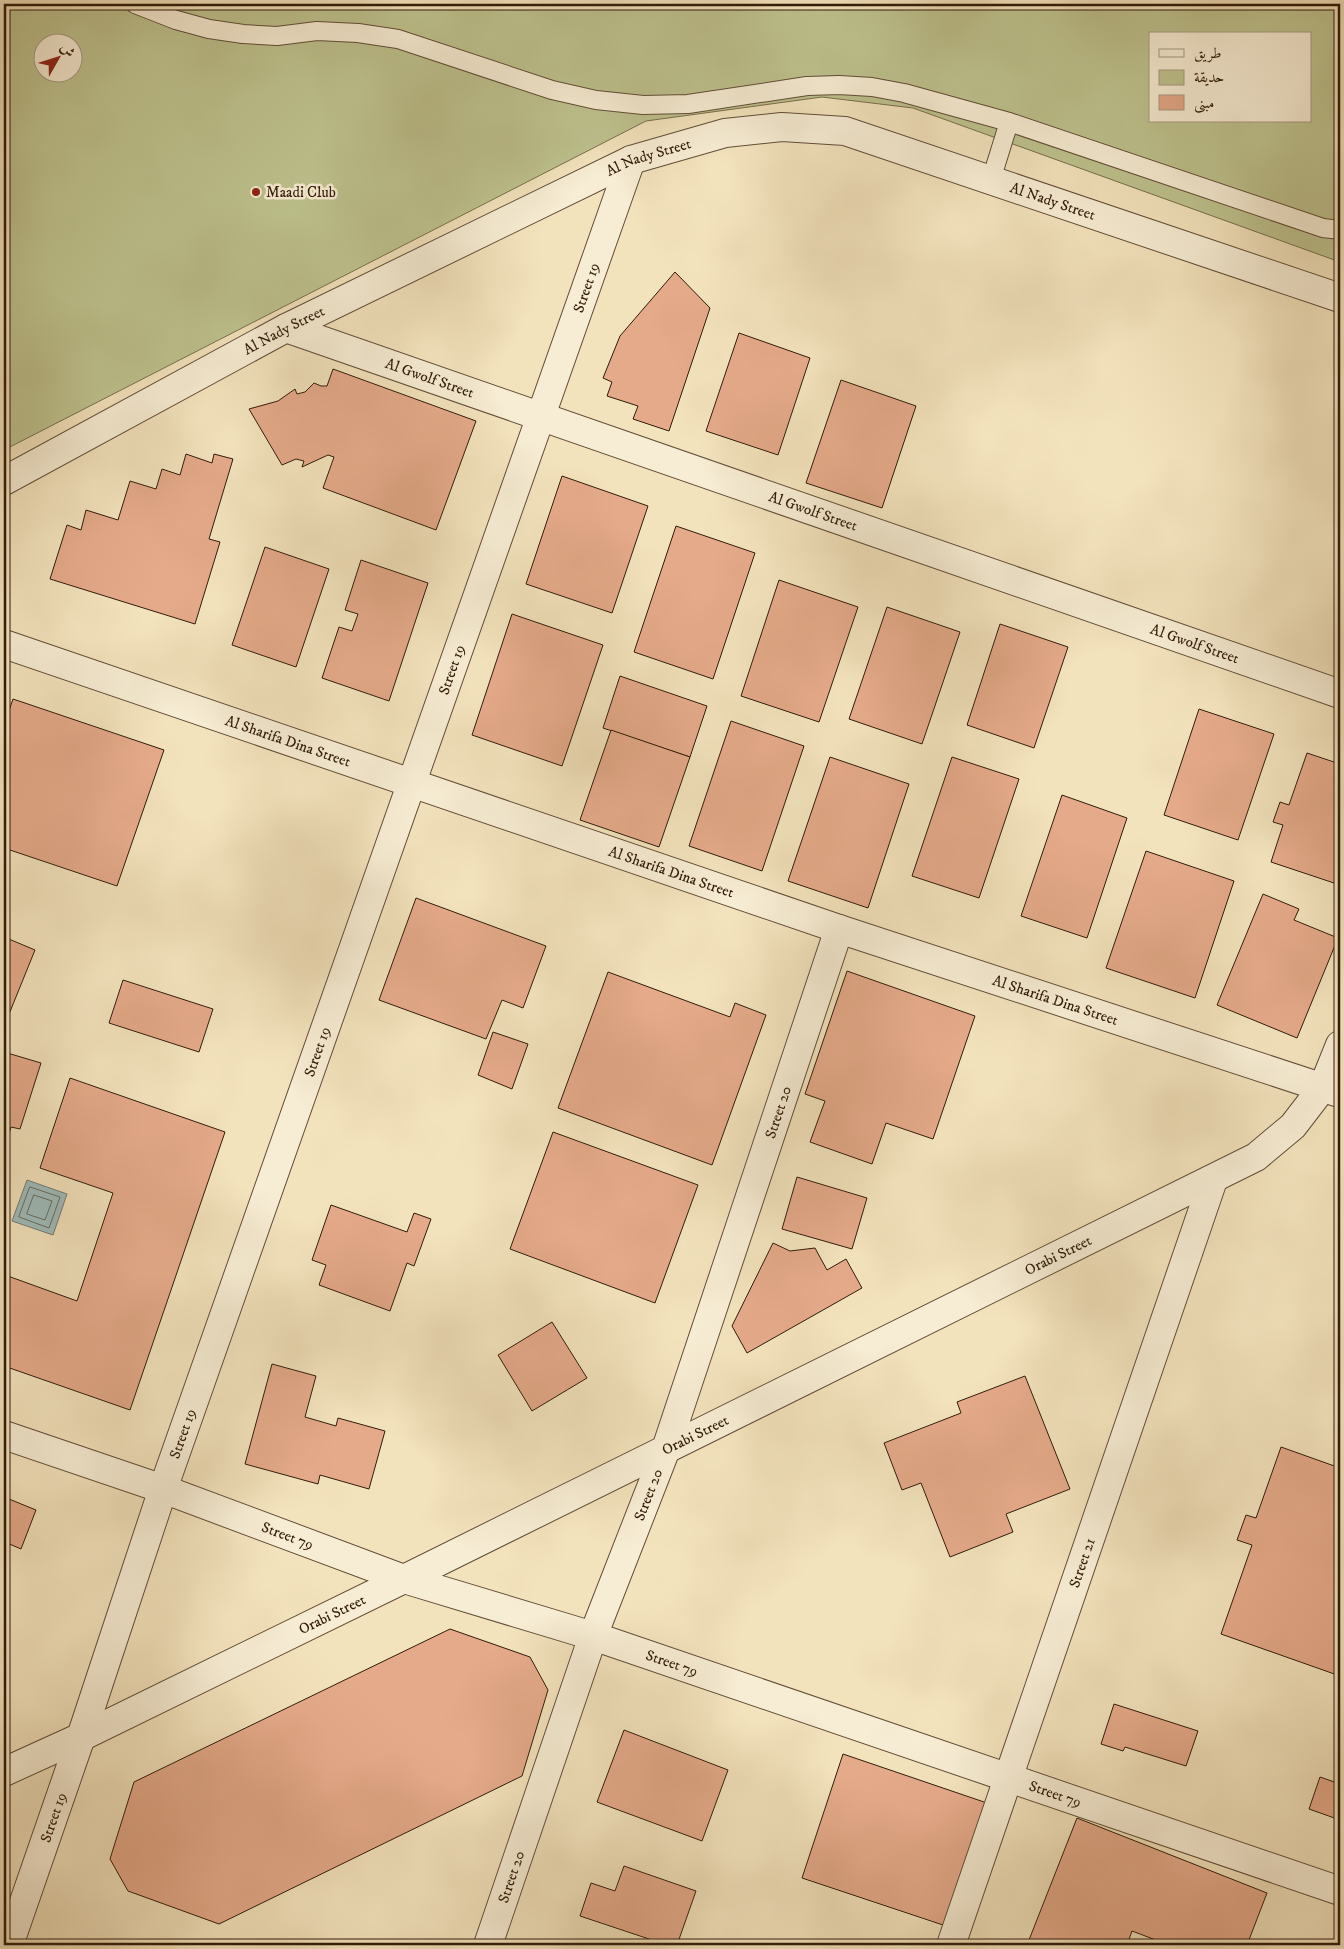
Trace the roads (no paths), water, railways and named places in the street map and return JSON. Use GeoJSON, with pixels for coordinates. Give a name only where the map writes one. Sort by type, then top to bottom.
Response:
{"type":"FeatureCollection","features":[{"type":"Feature","properties":{"kind":"street","name":"Al Nady Street"},"geometry":{"type":"LineString","coordinates":[[4,481],[286,328],[631,160],[725,134],[782,127],[845,131],[1340,298]]}},
{"type":"Feature","properties":{"kind":"street","name":"Street 19"},"geometry":{"type":"LineString","coordinates":[[8,1945],[81,1737],[163,1489],[631,160]]}},
{"type":"Feature","properties":{"kind":"street","name":"Al Gwolf Street"},"geometry":{"type":"LineString","coordinates":[[286,328],[1340,694]]}},
{"type":"Feature","properties":{"kind":"street","name":"Al Sharifa Dina Street"},"geometry":{"type":"LineString","coordinates":[[4,644],[840,929],[1332,1090]]}},
{"type":"Feature","properties":{"kind":"street","name":"Street 20"},"geometry":{"type":"LineString","coordinates":[[488,1945],[592,1636],[666,1449],[840,929]]}},
{"type":"Feature","properties":{"kind":"street","name":"Orabi Street"},"geometry":{"type":"LineString","coordinates":[[4,1772],[81,1737],[404,1579],[1213,1180],[1256,1157],[1332,1090],[1340,1045]]}},
{"type":"Feature","properties":{"kind":"street","name":"Street 21"},"geometry":{"type":"LineString","coordinates":[[951,1945],[1213,1180]]}},
{"type":"Feature","properties":{"kind":"street","name":"Street 79"},"geometry":{"type":"LineString","coordinates":[[4,1435],[163,1489],[404,1579],[592,1636],[1340,1891]]}},
{"type":"Feature","properties":{"kind":"lane"},"geometry":{"type":"LineString","coordinates":[[135,4],[176,20],[209,29],[243,34],[277,36],[325,31],[358,33],[398,39],[552,90],[596,100],[643,105],[688,104],[807,86],[839,85],[872,87],[904,93],[1009,122],[1322,228],[1340,230]]}},
{"type":"Feature","properties":{"kind":"lane"},"geometry":{"type":"LineString","coordinates":[[991,180],[1009,122]]}},
{"type":"Feature","properties":{"kind":"water"},"geometry":{"type":"Polygon","coordinates":[[[27,1180],[67,1194],[53,1235],[12,1221],[27,1180]]]}},
{"type":"Feature","properties":{"kind":"place","name":"Maadi Club"},"geometry":{"type":"Point","coordinates":[256,192]}}]}
